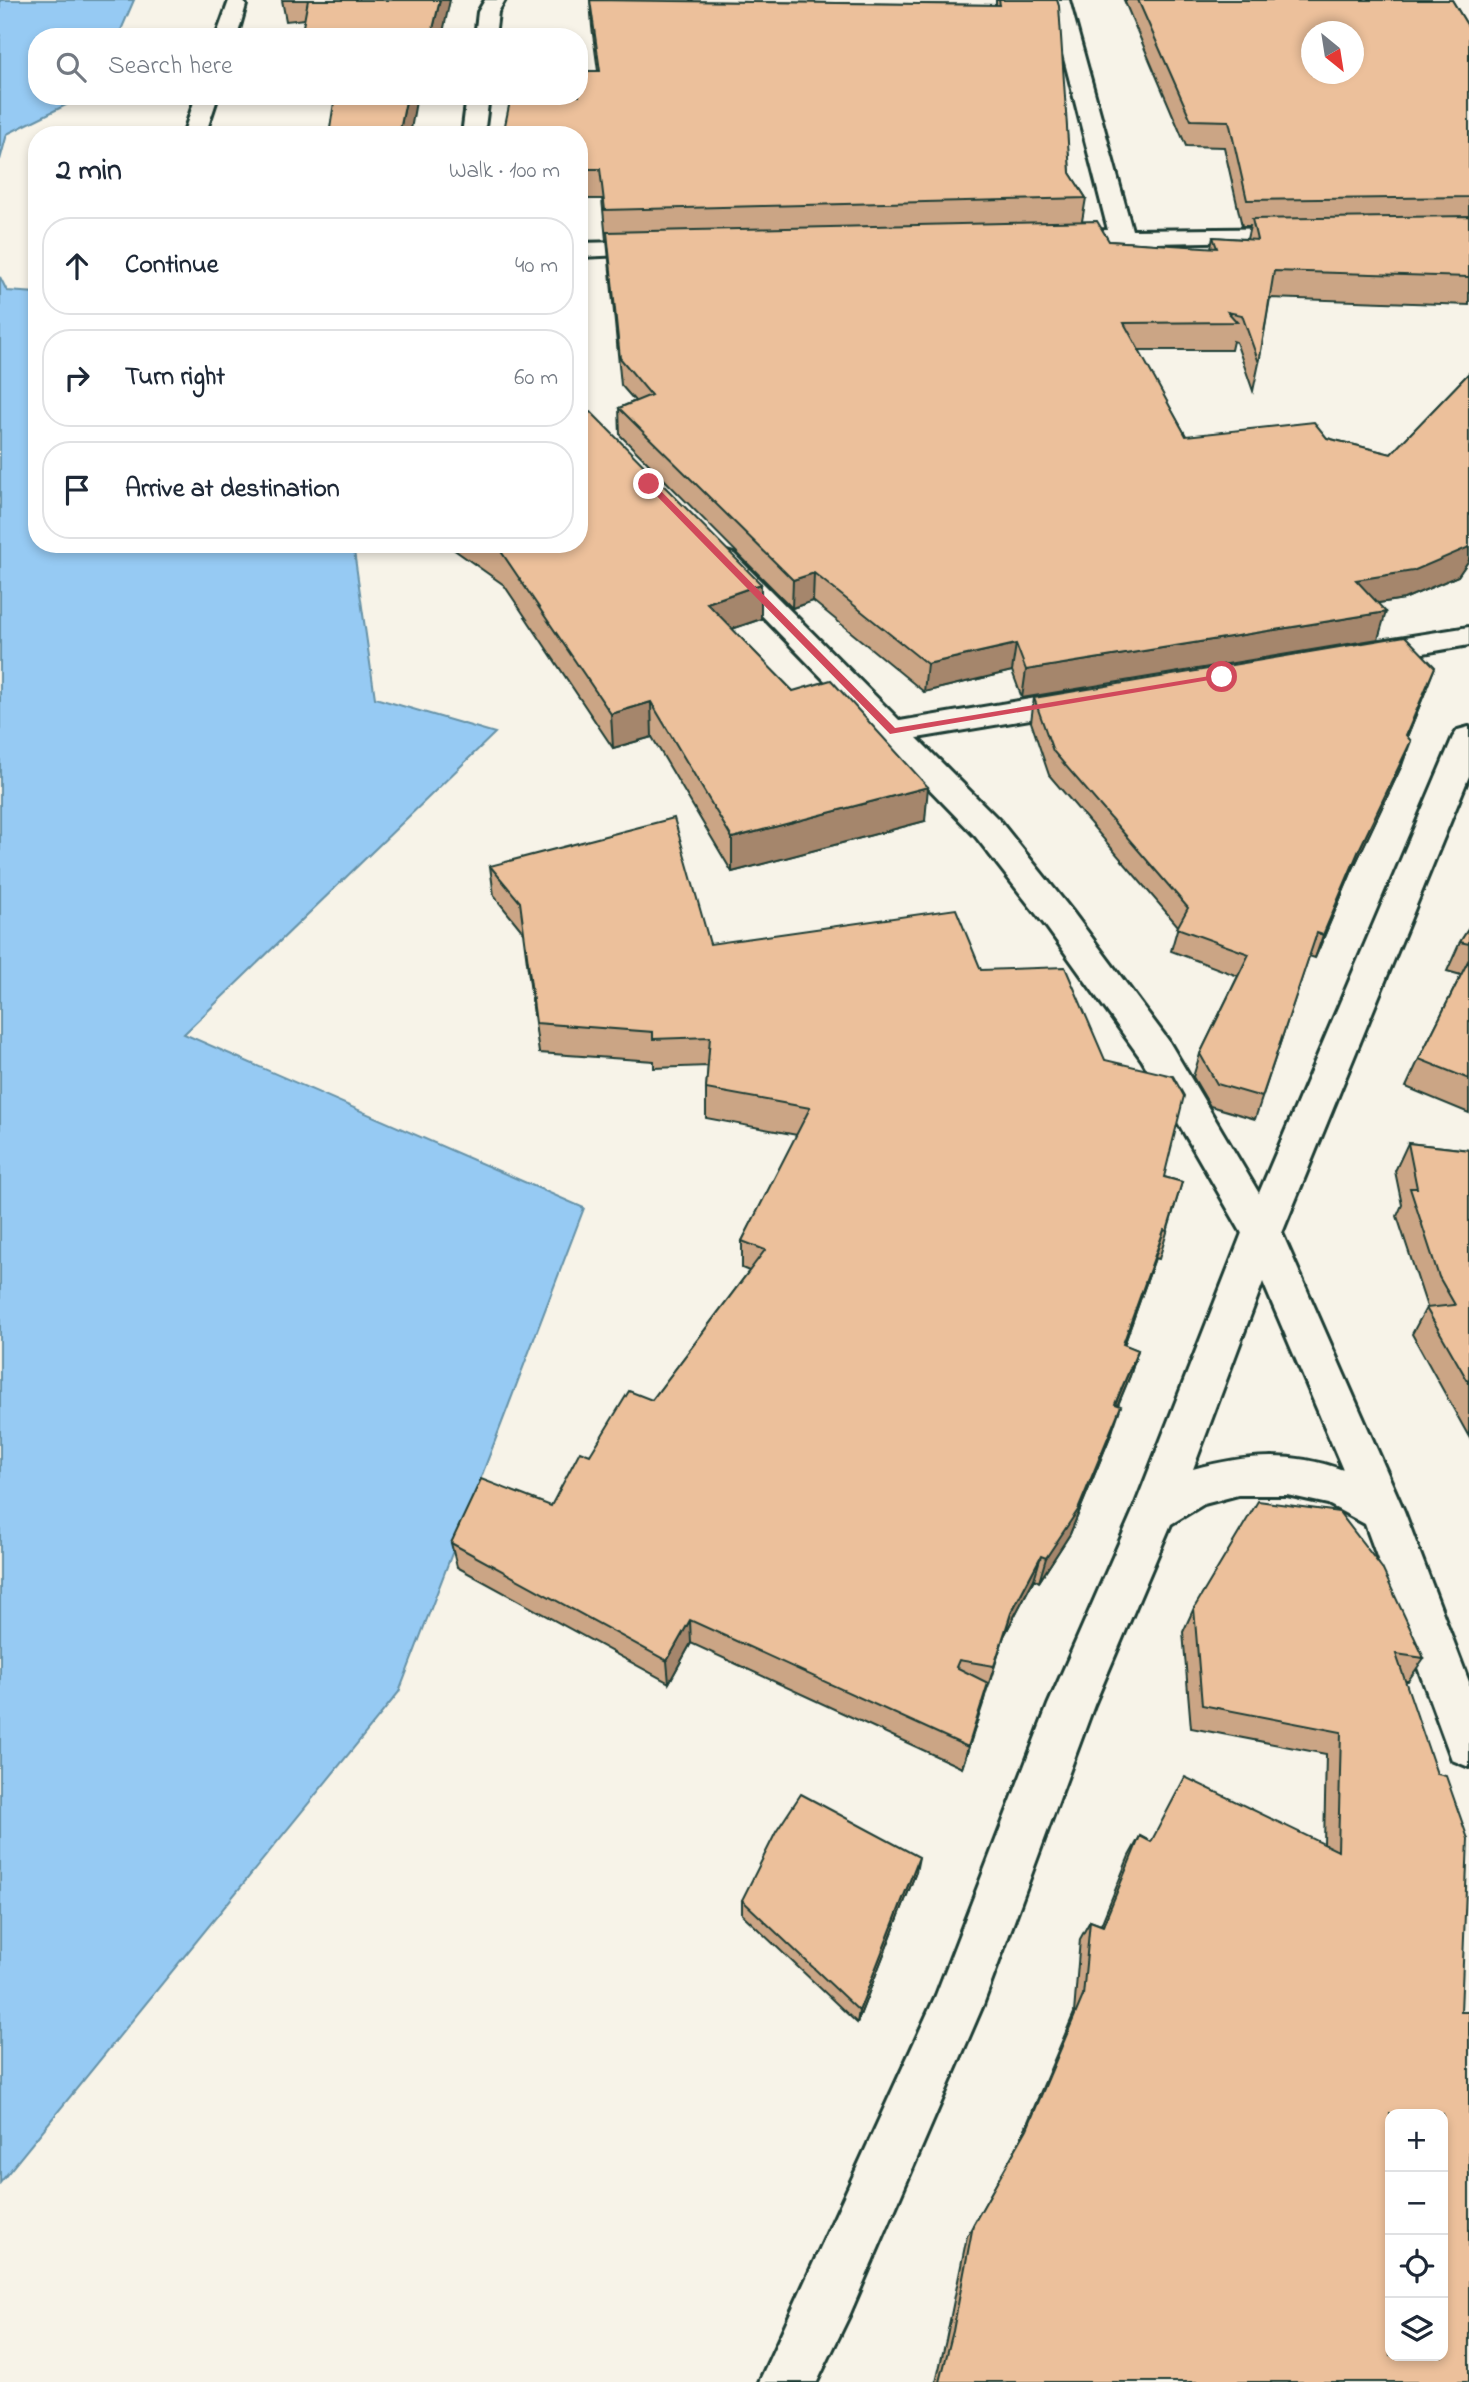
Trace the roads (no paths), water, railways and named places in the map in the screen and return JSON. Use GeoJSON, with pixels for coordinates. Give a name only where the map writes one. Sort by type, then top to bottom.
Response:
{"type":"FeatureCollection","features":[{"type":"Feature","properties":{"kind":"main road"},"geometry":{"type":"LineString","coordinates":[[486,28],[488,12],[495,0]]}},
{"type":"Feature","properties":{"kind":"main road"},"geometry":{"type":"LineString","coordinates":[[1059,0],[1122,237]]}},
{"type":"Feature","properties":{"kind":"main road"},"geometry":{"type":"LineString","coordinates":[[229,28],[236,5]]}},
{"type":"Feature","properties":{"kind":"main road"},"geometry":{"type":"LineString","coordinates":[[197,126],[204,105]]}},
{"type":"Feature","properties":{"kind":"main road"},"geometry":{"type":"LineString","coordinates":[[474,126],[477,105]]}},
{"type":"Feature","properties":{"kind":"main road"},"geometry":{"type":"LineString","coordinates":[[1024,239],[1330,234]]}},
{"type":"Feature","properties":{"kind":"main road"},"geometry":{"type":"LineString","coordinates":[[588,250],[691,248]]}},
{"type":"Feature","properties":{"kind":"main road"},"geometry":{"type":"LineString","coordinates":[[702,538],[988,829],[1060,920],[1155,1050],[1262,1233],[1382,1511],[1469,1744]]}},
{"type":"Feature","properties":{"kind":"main road"},"geometry":{"type":"LineString","coordinates":[[1332,659],[1469,636]]}},
{"type":"Feature","properties":{"kind":"main road"},"geometry":{"type":"LineString","coordinates":[[893,732],[1112,695]]}},
{"type":"Feature","properties":{"kind":"main road"},"geometry":{"type":"LineString","coordinates":[[787,2382],[829,2296],[958,2005],[1071,1705],[1155,1511],[1262,1233],[1469,737]]}},
{"type":"Feature","properties":{"kind":"main road"},"geometry":{"type":"LineString","coordinates":[[1155,1511],[1193,1488],[1238,1476],[1287,1476],[1336,1487],[1382,1511]]}},
{"type":"Feature","properties":{"kind":"water"},"geometry":{"type":"Polygon","coordinates":[[[0,0],[134,0],[122,28],[28,28],[28,105],[66,105],[7,134],[0,160],[0,0]]]}},
{"type":"Feature","properties":{"kind":"water"},"geometry":{"type":"Polygon","coordinates":[[[0,277],[7,291],[28,292],[28,553],[354,553],[375,698],[495,733],[184,1034],[584,1208],[399,1692],[0,2183],[0,277]]]}}]}
